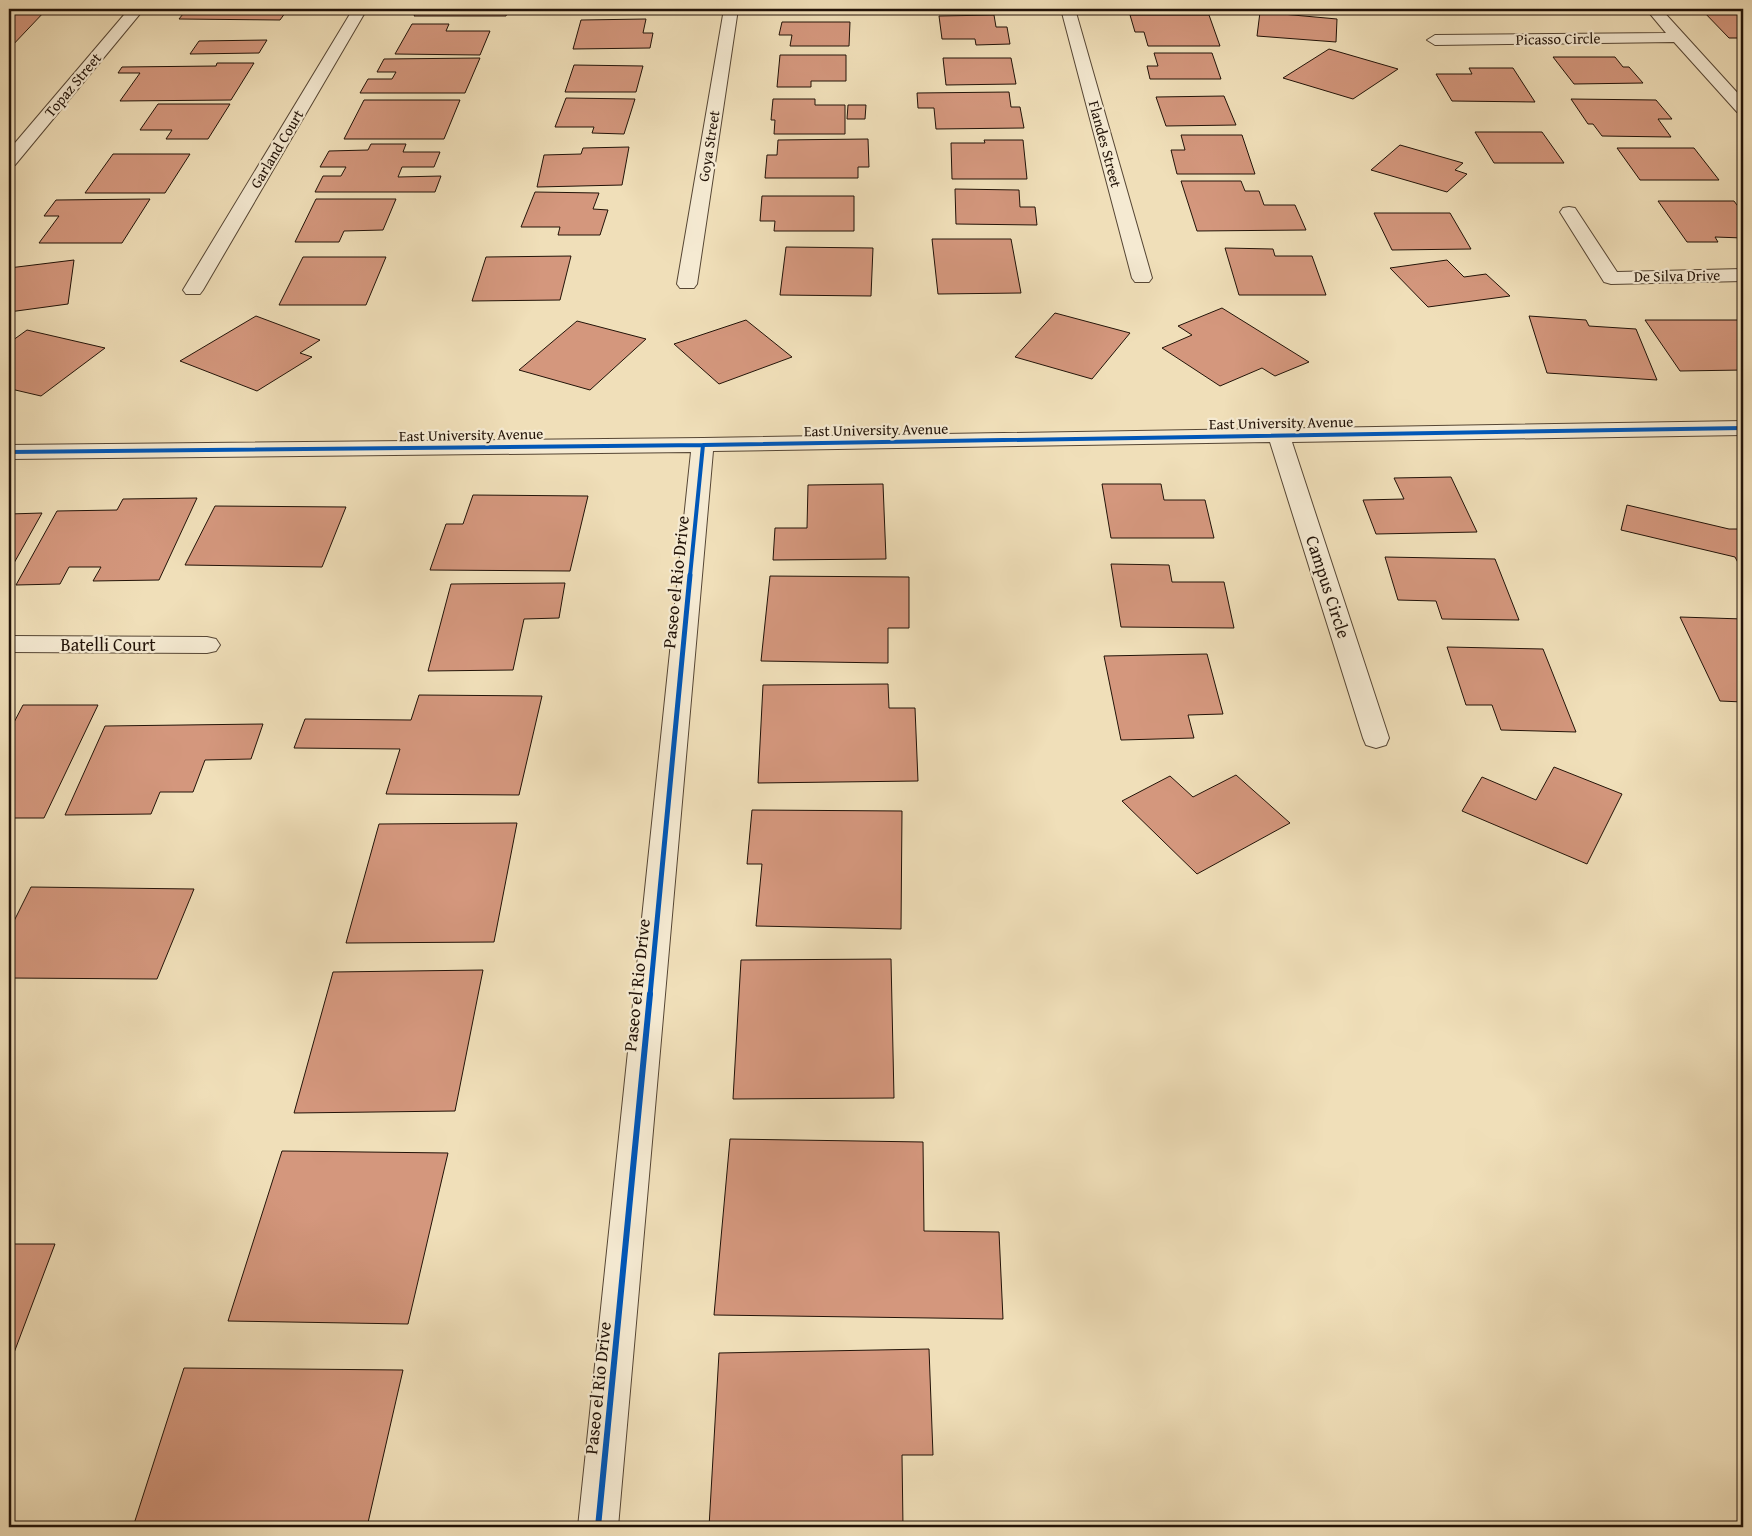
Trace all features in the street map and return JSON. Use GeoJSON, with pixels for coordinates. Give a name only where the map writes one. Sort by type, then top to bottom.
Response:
{"type":"FeatureCollection","features":[{"type":"Feature","properties":{"kind":"street","name":"Topaz Street"},"geometry":{"type":"LineString","coordinates":[[9,161],[137,9]]}},
{"type":"Feature","properties":{"kind":"street","name":"Garland Court"},"geometry":{"type":"LineString","coordinates":[[193,290],[360,9]]}},
{"type":"Feature","properties":{"kind":"street","name":"Goya Street"},"geometry":{"type":"LineString","coordinates":[[686,284],[731,9]]}},
{"type":"Feature","properties":{"kind":"street","name":"Flandes Street"},"geometry":{"type":"LineString","coordinates":[[1068,9],[1142,278]]}},
{"type":"Feature","properties":{"kind":"street"},"geometry":{"type":"LineString","coordinates":[[1653,9],[1743,109]]}},
{"type":"Feature","properties":{"kind":"street","name":"Picasso Circle"},"geometry":{"type":"LineString","coordinates":[[1436,40],[1680,37]]}},
{"type":"Feature","properties":{"kind":"street","name":"De Silva Drive"},"geometry":{"type":"LineString","coordinates":[[1569,212],[1611,278],[1743,275]]}},
{"type":"Feature","properties":{"kind":"street","name":"East University Avenue"},"geometry":{"type":"LineString","coordinates":[[9,452],[703,445],[1743,428]]}},
{"type":"Feature","properties":{"kind":"street","name":"Campus Circle"},"geometry":{"type":"LineString","coordinates":[[1279,436],[1376,738]]}},
{"type":"Feature","properties":{"kind":"street","name":"Paseo el Rio Drive"},"geometry":{"type":"LineString","coordinates":[[598,1527],[703,445]]}},
{"type":"Feature","properties":{"kind":"street","name":"Batelli Court"},"geometry":{"type":"LineString","coordinates":[[9,644],[207,645]]}},
{"type":"Feature","properties":{"kind":"building"},"geometry":{"type":"Polygon","coordinates":[[[187,9],[288,9],[280,20],[179,19],[187,9]]]}},
{"type":"Feature","properties":{"kind":"building"},"geometry":{"type":"Polygon","coordinates":[[[418,9],[509,9],[506,16],[414,16],[418,9]]]}},
{"type":"Feature","properties":{"kind":"building"},"geometry":{"type":"Polygon","coordinates":[[[1508,9],[1509,10],[1456,10],[1508,9]]]}},
{"type":"Feature","properties":{"kind":"building"},"geometry":{"type":"Polygon","coordinates":[[[1533,9],[1595,9],[1599,12],[1538,14],[1533,9]]]}},
{"type":"Feature","properties":{"kind":"building"},"geometry":{"type":"Polygon","coordinates":[[[1701,9],[1743,9],[1743,38],[1729,38],[1701,9]]]}},
{"type":"Feature","properties":{"kind":"building"},"geometry":{"type":"Polygon","coordinates":[[[46,10],[9,49],[9,11],[46,10]]]}},
{"type":"Feature","properties":{"kind":"building"},"geometry":{"type":"Polygon","coordinates":[[[1260,12],[1337,19],[1336,42],[1257,36],[1260,12]]]}},
{"type":"Feature","properties":{"kind":"building"},"geometry":{"type":"Polygon","coordinates":[[[994,15],[996,27],[1007,27],[1010,44],[976,45],[975,39],[942,39],[939,16],[994,15]]]}},
{"type":"Feature","properties":{"kind":"building"},"geometry":{"type":"Polygon","coordinates":[[[1130,15],[1209,15],[1220,46],[1148,46],[1144,32],[1135,32],[1130,15]]]}},
{"type":"Feature","properties":{"kind":"building"},"geometry":{"type":"Polygon","coordinates":[[[646,19],[643,33],[653,33],[650,48],[573,49],[581,20],[646,19]]]}},
{"type":"Feature","properties":{"kind":"building"},"geometry":{"type":"Polygon","coordinates":[[[782,22],[850,22],[849,46],[790,46],[792,35],[779,35],[782,22]]]}},
{"type":"Feature","properties":{"kind":"building"},"geometry":{"type":"Polygon","coordinates":[[[412,24],[449,24],[446,31],[490,31],[480,55],[395,54],[412,24]]]}},
{"type":"Feature","properties":{"kind":"building"},"geometry":{"type":"Polygon","coordinates":[[[267,40],[259,53],[190,54],[199,41],[267,40]]]}},
{"type":"Feature","properties":{"kind":"building"},"geometry":{"type":"Polygon","coordinates":[[[1329,49],[1398,69],[1353,99],[1283,78],[1329,49]]]}},
{"type":"Feature","properties":{"kind":"building"},"geometry":{"type":"Polygon","coordinates":[[[1154,53],[1212,53],[1221,79],[1150,79],[1147,66],[1158,66],[1154,53]]]}},
{"type":"Feature","properties":{"kind":"building"},"geometry":{"type":"Polygon","coordinates":[[[780,55],[846,55],[846,81],[811,81],[811,87],[777,87],[780,55]]]}},
{"type":"Feature","properties":{"kind":"building"},"geometry":{"type":"Polygon","coordinates":[[[1553,57],[1615,57],[1623,67],[1629,67],[1643,83],[1574,84],[1553,57]]]}},
{"type":"Feature","properties":{"kind":"building"},"geometry":{"type":"Polygon","coordinates":[[[480,58],[465,93],[360,93],[368,79],[392,79],[396,72],[377,72],[384,59],[480,58]]]}},
{"type":"Feature","properties":{"kind":"building"},"geometry":{"type":"Polygon","coordinates":[[[943,58],[1011,58],[1016,84],[946,85],[943,58]]]}},
{"type":"Feature","properties":{"kind":"building"},"geometry":{"type":"Polygon","coordinates":[[[217,63],[254,63],[231,100],[120,101],[140,73],[118,73],[122,67],[216,66],[217,63]]]}},
{"type":"Feature","properties":{"kind":"building"},"geometry":{"type":"Polygon","coordinates":[[[574,65],[643,66],[636,92],[565,92],[574,65]]]}},
{"type":"Feature","properties":{"kind":"building"},"geometry":{"type":"Polygon","coordinates":[[[1469,68],[1513,68],[1535,102],[1452,101],[1436,74],[1472,74],[1469,68]]]}},
{"type":"Feature","properties":{"kind":"building"},"geometry":{"type":"Polygon","coordinates":[[[1009,92],[1011,107],[1020,107],[1024,128],[936,129],[934,108],[918,108],[917,93],[1009,92]]]}},
{"type":"Feature","properties":{"kind":"building"},"geometry":{"type":"Polygon","coordinates":[[[1224,96],[1236,125],[1166,126],[1156,97],[1224,96]]]}},
{"type":"Feature","properties":{"kind":"building"},"geometry":{"type":"Polygon","coordinates":[[[566,98],[635,99],[624,134],[592,133],[594,127],[555,127],[566,98]]]}},
{"type":"Feature","properties":{"kind":"building"},"geometry":{"type":"Polygon","coordinates":[[[773,99],[815,99],[815,105],[845,105],[845,134],[774,134],[775,120],[771,120],[773,99]]]}},
{"type":"Feature","properties":{"kind":"building"},"geometry":{"type":"Polygon","coordinates":[[[1571,99],[1656,100],[1672,119],[1658,119],[1671,137],[1602,136],[1593,124],[1588,124],[1571,99]]]}},
{"type":"Feature","properties":{"kind":"building"},"geometry":{"type":"Polygon","coordinates":[[[364,100],[460,100],[444,139],[344,139],[364,100]]]}},
{"type":"Feature","properties":{"kind":"building"},"geometry":{"type":"Polygon","coordinates":[[[158,104],[230,104],[208,139],[166,139],[172,130],[140,130],[158,104]]]}},
{"type":"Feature","properties":{"kind":"building"},"geometry":{"type":"Polygon","coordinates":[[[848,105],[866,105],[865,119],[847,119],[848,105]]]}},
{"type":"Feature","properties":{"kind":"building"},"geometry":{"type":"Polygon","coordinates":[[[1475,132],[1542,132],[1564,163],[1494,163],[1475,132]]]}},
{"type":"Feature","properties":{"kind":"building"},"geometry":{"type":"Polygon","coordinates":[[[1181,135],[1242,135],[1255,174],[1177,174],[1171,150],[1185,150],[1181,135]]]}},
{"type":"Feature","properties":{"kind":"building"},"geometry":{"type":"Polygon","coordinates":[[[868,139],[869,167],[858,167],[858,178],[765,178],[767,155],[777,155],[778,140],[868,139]]]}},
{"type":"Feature","properties":{"kind":"building"},"geometry":{"type":"Polygon","coordinates":[[[984,140],[1023,140],[1027,179],[952,179],[951,143],[985,143],[984,140]]]}},
{"type":"Feature","properties":{"kind":"building"},"geometry":{"type":"Polygon","coordinates":[[[371,144],[406,144],[403,152],[440,152],[434,167],[402,167],[398,177],[441,176],[435,192],[315,192],[323,176],[341,176],[346,167],[320,167],[329,151],[368,150],[371,144]]]}},
{"type":"Feature","properties":{"kind":"building"},"geometry":{"type":"Polygon","coordinates":[[[1400,145],[1463,163],[1455,170],[1467,174],[1447,192],[1371,170],[1400,145]]]}},
{"type":"Feature","properties":{"kind":"building"},"geometry":{"type":"Polygon","coordinates":[[[629,147],[622,185],[537,187],[544,155],[581,154],[583,148],[629,147]]]}},
{"type":"Feature","properties":{"kind":"building"},"geometry":{"type":"Polygon","coordinates":[[[1617,148],[1694,148],[1719,180],[1640,180],[1617,148]]]}},
{"type":"Feature","properties":{"kind":"building"},"geometry":{"type":"Polygon","coordinates":[[[113,154],[190,154],[165,193],[85,193],[113,154]]]}},
{"type":"Feature","properties":{"kind":"building"},"geometry":{"type":"Polygon","coordinates":[[[1181,181],[1241,181],[1245,191],[1259,191],[1264,205],[1295,205],[1306,230],[1197,231],[1181,181]]]}},
{"type":"Feature","properties":{"kind":"building"},"geometry":{"type":"Polygon","coordinates":[[[955,189],[1019,190],[1020,207],[1035,207],[1037,225],[956,224],[955,189]]]}},
{"type":"Feature","properties":{"kind":"building"},"geometry":{"type":"Polygon","coordinates":[[[535,192],[599,193],[593,209],[608,210],[600,235],[558,235],[560,227],[521,227],[535,192]]]}},
{"type":"Feature","properties":{"kind":"building"},"geometry":{"type":"Polygon","coordinates":[[[762,196],[854,196],[854,231],[774,231],[775,221],[760,221],[762,196]]]}},
{"type":"Feature","properties":{"kind":"building"},"geometry":{"type":"Polygon","coordinates":[[[150,199],[122,243],[39,243],[59,216],[44,216],[56,200],[150,199]]]}},
{"type":"Feature","properties":{"kind":"building"},"geometry":{"type":"Polygon","coordinates":[[[316,199],[396,199],[383,230],[344,231],[339,242],[295,242],[316,199]]]}},
{"type":"Feature","properties":{"kind":"building"},"geometry":{"type":"Polygon","coordinates":[[[1658,201],[1734,201],[1743,213],[1743,238],[1715,237],[1718,242],[1687,242],[1658,201]]]}},
{"type":"Feature","properties":{"kind":"building"},"geometry":{"type":"Polygon","coordinates":[[[1374,213],[1450,213],[1471,249],[1392,250],[1374,213]]]}},
{"type":"Feature","properties":{"kind":"building"},"geometry":{"type":"Polygon","coordinates":[[[932,239],[1011,239],[1021,293],[938,294],[932,239]]]}},
{"type":"Feature","properties":{"kind":"building"},"geometry":{"type":"Polygon","coordinates":[[[786,247],[873,248],[871,296],[780,295],[786,247]]]}},
{"type":"Feature","properties":{"kind":"building"},"geometry":{"type":"Polygon","coordinates":[[[1225,248],[1273,249],[1275,256],[1312,256],[1326,295],[1239,295],[1225,248]]]}},
{"type":"Feature","properties":{"kind":"building"},"geometry":{"type":"Polygon","coordinates":[[[571,256],[560,300],[472,301],[486,257],[571,256]]]}},
{"type":"Feature","properties":{"kind":"building"},"geometry":{"type":"Polygon","coordinates":[[[303,257],[386,257],[366,305],[279,305],[303,257]]]}},
{"type":"Feature","properties":{"kind":"building"},"geometry":{"type":"Polygon","coordinates":[[[74,260],[68,304],[9,312],[9,268],[74,260]]]}},
{"type":"Feature","properties":{"kind":"building"},"geometry":{"type":"Polygon","coordinates":[[[1447,260],[1464,277],[1486,274],[1510,296],[1428,307],[1390,268],[1447,260]]]}},
{"type":"Feature","properties":{"kind":"building"},"geometry":{"type":"Polygon","coordinates":[[[1222,308],[1309,362],[1275,376],[1262,368],[1220,386],[1162,348],[1192,335],[1178,326],[1222,308]]]}},
{"type":"Feature","properties":{"kind":"building"},"geometry":{"type":"Polygon","coordinates":[[[1055,313],[1130,333],[1092,379],[1015,357],[1055,313]]]}},
{"type":"Feature","properties":{"kind":"building"},"geometry":{"type":"Polygon","coordinates":[[[256,316],[320,340],[300,353],[312,357],[257,391],[180,361],[256,316]]]}},
{"type":"Feature","properties":{"kind":"building"},"geometry":{"type":"Polygon","coordinates":[[[1529,316],[1586,320],[1589,326],[1636,329],[1657,380],[1547,373],[1529,316]]]}},
{"type":"Feature","properties":{"kind":"building"},"geometry":{"type":"Polygon","coordinates":[[[746,320],[792,357],[719,384],[674,344],[746,320]]]}},
{"type":"Feature","properties":{"kind":"building"},"geometry":{"type":"Polygon","coordinates":[[[1645,320],[1743,320],[1743,370],[1680,371],[1645,320]]]}},
{"type":"Feature","properties":{"kind":"building"},"geometry":{"type":"Polygon","coordinates":[[[577,321],[646,339],[590,390],[519,370],[577,321]]]}},
{"type":"Feature","properties":{"kind":"building"},"geometry":{"type":"Polygon","coordinates":[[[27,330],[105,348],[41,396],[11,389],[9,391],[9,343],[27,330]]]}},
{"type":"Feature","properties":{"kind":"building"},"geometry":{"type":"Polygon","coordinates":[[[1451,477],[1477,532],[1376,534],[1363,500],[1404,499],[1394,478],[1451,477]]]}},
{"type":"Feature","properties":{"kind":"building"},"geometry":{"type":"Polygon","coordinates":[[[883,484],[886,559],[773,560],[775,528],[807,528],[808,485],[883,484]]]}},
{"type":"Feature","properties":{"kind":"building"},"geometry":{"type":"Polygon","coordinates":[[[1102,484],[1161,484],[1164,500],[1205,500],[1214,538],[1111,538],[1102,484]]]}},
{"type":"Feature","properties":{"kind":"building"},"geometry":{"type":"Polygon","coordinates":[[[473,495],[588,496],[570,571],[430,570],[446,524],[463,524],[473,495]]]}},
{"type":"Feature","properties":{"kind":"building"},"geometry":{"type":"Polygon","coordinates":[[[197,498],[159,580],[93,581],[101,567],[69,567],[60,584],[16,585],[57,511],[117,510],[123,499],[197,498]]]}},
{"type":"Feature","properties":{"kind":"building"},"geometry":{"type":"Polygon","coordinates":[[[1627,505],[1729,529],[1743,529],[1743,572],[1735,557],[1621,530],[1627,505]]]}},
{"type":"Feature","properties":{"kind":"building"},"geometry":{"type":"Polygon","coordinates":[[[215,506],[346,507],[322,567],[185,565],[215,506]]]}},
{"type":"Feature","properties":{"kind":"building"},"geometry":{"type":"Polygon","coordinates":[[[42,513],[9,572],[9,514],[42,513]]]}},
{"type":"Feature","properties":{"kind":"building"},"geometry":{"type":"Polygon","coordinates":[[[1385,557],[1495,559],[1519,620],[1442,619],[1436,601],[1398,600],[1385,557]]]}},
{"type":"Feature","properties":{"kind":"building"},"geometry":{"type":"Polygon","coordinates":[[[1111,564],[1169,565],[1172,582],[1224,582],[1234,628],[1121,627],[1111,564]]]}},
{"type":"Feature","properties":{"kind":"building"},"geometry":{"type":"Polygon","coordinates":[[[770,576],[909,577],[909,628],[888,628],[888,663],[761,661],[770,576]]]}},
{"type":"Feature","properties":{"kind":"building"},"geometry":{"type":"Polygon","coordinates":[[[565,583],[559,618],[524,619],[513,670],[428,671],[451,584],[565,583]]]}},
{"type":"Feature","properties":{"kind":"building"},"geometry":{"type":"Polygon","coordinates":[[[1680,617],[1743,619],[1743,702],[1720,701],[1680,617]]]}},
{"type":"Feature","properties":{"kind":"building"},"geometry":{"type":"Polygon","coordinates":[[[1447,647],[1543,649],[1576,732],[1501,730],[1492,705],[1466,705],[1447,647]]]}},
{"type":"Feature","properties":{"kind":"building"},"geometry":{"type":"Polygon","coordinates":[[[1207,654],[1223,714],[1188,715],[1194,738],[1121,740],[1104,656],[1207,654]]]}},
{"type":"Feature","properties":{"kind":"building"},"geometry":{"type":"Polygon","coordinates":[[[888,684],[889,708],[915,708],[918,781],[758,783],[763,685],[888,684]]]}},
{"type":"Feature","properties":{"kind":"building"},"geometry":{"type":"Polygon","coordinates":[[[419,695],[542,696],[519,795],[386,794],[400,749],[294,748],[305,719],[411,720],[419,695]]]}},
{"type":"Feature","properties":{"kind":"building"},"geometry":{"type":"Polygon","coordinates":[[[23,705],[98,705],[44,818],[9,818],[9,732],[23,705]]]}},
{"type":"Feature","properties":{"kind":"building"},"geometry":{"type":"Polygon","coordinates":[[[263,724],[251,759],[205,760],[193,792],[160,792],[151,814],[65,815],[105,726],[263,724]]]}},
{"type":"Feature","properties":{"kind":"building"},"geometry":{"type":"Polygon","coordinates":[[[1554,767],[1622,794],[1587,864],[1462,811],[1482,777],[1536,800],[1554,767]]]}},
{"type":"Feature","properties":{"kind":"building"},"geometry":{"type":"Polygon","coordinates":[[[1236,775],[1290,823],[1197,874],[1122,801],[1170,776],[1193,797],[1236,775]]]}},
{"type":"Feature","properties":{"kind":"building"},"geometry":{"type":"Polygon","coordinates":[[[752,810],[902,811],[901,929],[756,926],[762,864],[747,864],[752,810]]]}},
{"type":"Feature","properties":{"kind":"building"},"geometry":{"type":"Polygon","coordinates":[[[517,823],[494,942],[346,943],[379,824],[517,823]]]}},
{"type":"Feature","properties":{"kind":"building"},"geometry":{"type":"Polygon","coordinates":[[[31,887],[194,889],[157,979],[9,978],[9,931],[31,887]]]}},
{"type":"Feature","properties":{"kind":"building"},"geometry":{"type":"Polygon","coordinates":[[[891,959],[894,1098],[733,1099],[741,960],[891,959]]]}},
{"type":"Feature","properties":{"kind":"building"},"geometry":{"type":"Polygon","coordinates":[[[483,970],[455,1111],[294,1113],[333,972],[483,970]]]}},
{"type":"Feature","properties":{"kind":"building"},"geometry":{"type":"Polygon","coordinates":[[[730,1139],[923,1142],[924,1231],[999,1232],[1003,1319],[714,1315],[730,1139]]]}},
{"type":"Feature","properties":{"kind":"building"},"geometry":{"type":"Polygon","coordinates":[[[282,1151],[448,1153],[408,1324],[228,1321],[282,1151]]]}},
{"type":"Feature","properties":{"kind":"building"},"geometry":{"type":"Polygon","coordinates":[[[9,1244],[55,1244],[9,1366],[9,1244]]]}},
{"type":"Feature","properties":{"kind":"building"},"geometry":{"type":"Polygon","coordinates":[[[929,1349],[933,1455],[902,1455],[903,1527],[709,1527],[719,1353],[929,1349]]]}},
{"type":"Feature","properties":{"kind":"building"},"geometry":{"type":"Polygon","coordinates":[[[184,1368],[403,1370],[367,1527],[133,1527],[184,1368]]]}},
{"type":"Feature","properties":{"kind":"cycle path"},"geometry":{"type":"LineString","coordinates":[[9,452],[703,445],[1743,428]]}},
{"type":"Feature","properties":{"kind":"cycle path"},"geometry":{"type":"LineString","coordinates":[[598,1527],[703,445]]}}]}
